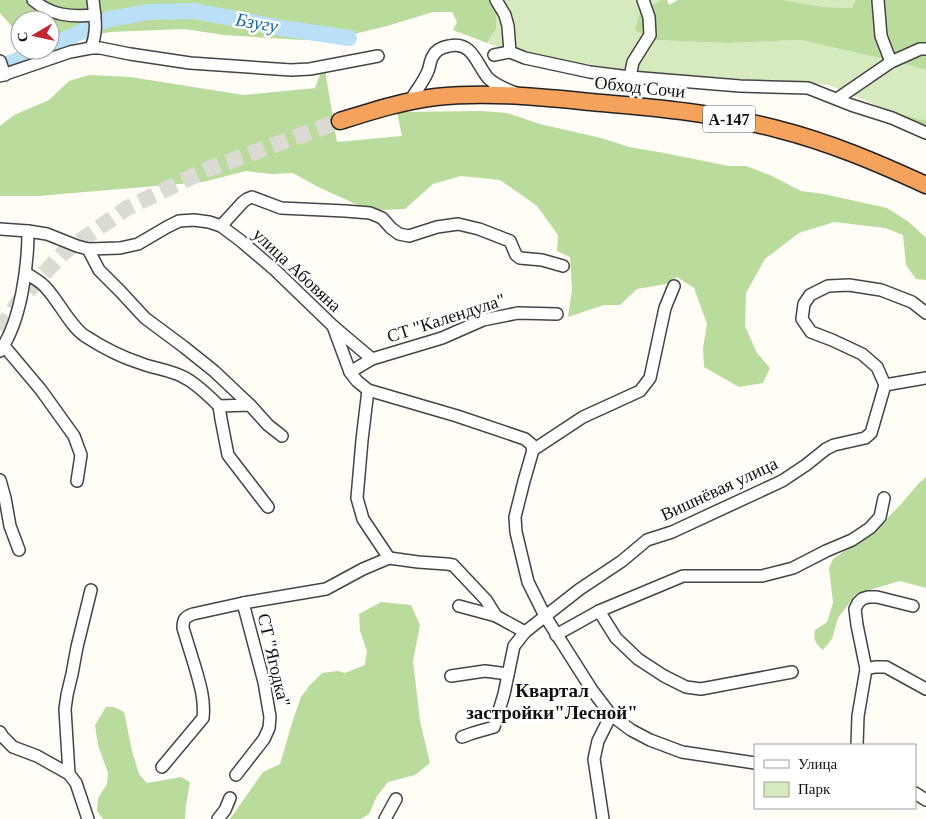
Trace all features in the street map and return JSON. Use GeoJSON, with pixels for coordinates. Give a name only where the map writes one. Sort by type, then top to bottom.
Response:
{"type":"FeatureCollection","features":[{"type":"Feature","properties":{"kind":"highway","name":"Обход Сочи"},"geometry":{"type":"LineString","coordinates":[[340,121],[410,101],[469,95],[522,96],[664,109],[778,129],[825,143],[926,184]]}},
{"type":"Feature","properties":{"kind":"street"},"geometry":{"type":"LineString","coordinates":[[33,0],[42,7],[61,14],[95,16]]}},
{"type":"Feature","properties":{"kind":"street"},"geometry":{"type":"LineString","coordinates":[[91,48],[96,30],[93,0]]}},
{"type":"Feature","properties":{"kind":"street"},"geometry":{"type":"LineString","coordinates":[[496,0],[508,26],[510,52]]}},
{"type":"Feature","properties":{"kind":"street"},"geometry":{"type":"LineString","coordinates":[[630,77],[633,62],[650,35],[649,17],[642,0]]}},
{"type":"Feature","properties":{"kind":"street"},"geometry":{"type":"LineString","coordinates":[[878,0],[880,36],[891,62]]}},
{"type":"Feature","properties":{"kind":"street"},"geometry":{"type":"LineString","coordinates":[[410,101],[428,71],[433,55],[438,50],[455,45],[470,51],[483,72],[496,85],[522,96]]}},
{"type":"Feature","properties":{"kind":"street"},"geometry":{"type":"LineString","coordinates":[[2,71],[91,48],[190,63],[291,70],[310,69],[378,56]]}},
{"type":"Feature","properties":{"kind":"street"},"geometry":{"type":"LineString","coordinates":[[837,100],[891,62],[920,49],[926,49]]}},
{"type":"Feature","properties":{"kind":"street"},"geometry":{"type":"LineString","coordinates":[[494,55],[510,52],[525,58],[590,72],[630,77],[740,86],[808,88],[837,100],[892,118],[926,133]]}},
{"type":"Feature","properties":{"kind":"street"},"geometry":{"type":"LineString","coordinates":[[221,226],[243,202],[252,197],[281,208],[370,213],[382,218],[390,228],[399,234],[410,236],[437,227],[458,224],[480,229],[510,241],[516,255],[520,258],[542,260],[563,266]]}},
{"type":"Feature","properties":{"kind":"street","name":"улица Абовяна"},"geometry":{"type":"LineString","coordinates":[[0,229],[28,230],[47,234],[88,249],[120,248],[138,244],[167,226],[179,221],[194,220],[221,226],[275,270],[333,326],[350,372],[368,390],[526,439],[531,444],[533,450]]}},
{"type":"Feature","properties":{"kind":"street"},"geometry":{"type":"LineString","coordinates":[[28,230],[26,273],[14,322],[2,349],[40,390],[74,436],[81,455],[77,481]]}},
{"type":"Feature","properties":{"kind":"street"},"geometry":{"type":"LineString","coordinates":[[88,249],[99,270],[145,318],[206,365],[250,405],[268,425],[282,436]]}},
{"type":"Feature","properties":{"kind":"street"},"geometry":{"type":"LineString","coordinates":[[26,273],[46,287],[83,335],[140,364],[160,368],[186,378],[209,396],[219,406],[228,455],[268,507]]}},
{"type":"Feature","properties":{"kind":"street"},"geometry":{"type":"LineString","coordinates":[[926,313],[912,302],[881,290],[849,285],[828,286],[810,296],[804,304],[802,319],[811,332],[862,354],[878,367],[886,385],[926,378]]}},
{"type":"Feature","properties":{"kind":"street"},"geometry":{"type":"LineString","coordinates":[[674,286],[665,308],[650,378],[640,391],[583,417],[533,450],[516,517],[516,532],[528,582],[545,616],[592,690],[611,715],[631,730],[650,740],[682,752],[754,762]]}},
{"type":"Feature","properties":{"kind":"street","name":"СТ \"Календула\""},"geometry":{"type":"LineString","coordinates":[[350,372],[372,359],[442,338],[483,320],[518,313],[557,314]]}},
{"type":"Feature","properties":{"kind":"street"},"geometry":{"type":"LineString","coordinates":[[333,326],[372,359]]}},
{"type":"Feature","properties":{"kind":"street","name":"Вишнёвая улица"},"geometry":{"type":"LineString","coordinates":[[545,616],[580,589],[622,561],[647,540],[672,532],[733,503],[759,493],[782,481],[834,445],[865,438],[871,433],[886,385]]}},
{"type":"Feature","properties":{"kind":"street"},"geometry":{"type":"LineString","coordinates":[[368,390],[357,498],[363,519],[389,558]]}},
{"type":"Feature","properties":{"kind":"street"},"geometry":{"type":"LineString","coordinates":[[219,406],[250,405]]}},
{"type":"Feature","properties":{"kind":"street"},"geometry":{"type":"LineString","coordinates":[[0,480],[10,526],[18,550]]}},
{"type":"Feature","properties":{"kind":"street"},"geometry":{"type":"LineString","coordinates":[[556,635],[599,611],[683,576],[762,576],[794,568],[852,540],[870,528],[880,518],[884,498]]}},
{"type":"Feature","properties":{"kind":"street"},"geometry":{"type":"LineString","coordinates":[[162,767],[203,718],[204,710],[200,683],[183,628],[183,621],[186,617],[243,603],[326,589],[363,569],[389,558],[453,565],[486,600],[496,616]]}},
{"type":"Feature","properties":{"kind":"street"},"geometry":{"type":"LineString","coordinates":[[69,774],[65,710],[77,647],[91,590]]}},
{"type":"Feature","properties":{"kind":"street"},"geometry":{"type":"LineString","coordinates":[[857,744],[858,716],[866,668],[855,609],[862,599],[868,597],[877,597],[913,606]]}},
{"type":"Feature","properties":{"kind":"street","name":"СТ \"Ягодка\""},"geometry":{"type":"LineString","coordinates":[[236,775],[264,739],[269,728],[270,718],[264,682],[243,603]]}},
{"type":"Feature","properties":{"kind":"street"},"geometry":{"type":"LineString","coordinates":[[459,606],[496,616],[525,632]]}},
{"type":"Feature","properties":{"kind":"street"},"geometry":{"type":"LineString","coordinates":[[599,611],[616,638],[638,659],[664,676],[686,687],[701,689],[792,672]]}},
{"type":"Feature","properties":{"kind":"street"},"geometry":{"type":"LineString","coordinates":[[462,738],[494,727],[504,694],[514,646],[525,632],[545,616]]}},
{"type":"Feature","properties":{"kind":"street"},"geometry":{"type":"LineString","coordinates":[[866,668],[886,667],[926,688]]}},
{"type":"Feature","properties":{"kind":"street"},"geometry":{"type":"LineString","coordinates":[[451,676],[484,671],[508,674]]}},
{"type":"Feature","properties":{"kind":"street"},"geometry":{"type":"LineString","coordinates":[[602,819],[594,759],[598,741],[611,715]]}},
{"type":"Feature","properties":{"kind":"street"},"geometry":{"type":"LineString","coordinates":[[0,732],[3,738],[13,747],[36,756],[69,774],[76,783],[88,819]]}},
{"type":"Feature","properties":{"kind":"street"},"geometry":{"type":"LineString","coordinates":[[218,819],[225,810],[230,798]]}},
{"type":"Feature","properties":{"kind":"street"},"geometry":{"type":"LineString","coordinates":[[385,819],[396,799]]}},
{"type":"Feature","properties":{"kind":"green space"},"geometry":{"type":"Polygon","coordinates":[[[0,0],[496,0],[496,29],[487,43],[453,30],[457,22],[452,12],[433,12],[342,37],[303,40],[224,35],[184,29],[110,32],[60,42],[60,10],[10,10],[10,24],[0,13],[0,0]]]}},
{"type":"Feature","properties":{"kind":"green space"},"geometry":{"type":"Polygon","coordinates":[[[496,0],[661,0],[641,13],[635,30],[651,40],[728,43],[801,40],[926,70],[926,119],[922,120],[890,111],[829,85],[641,72],[520,54],[487,43],[496,29],[496,0]]]}},
{"type":"Feature","properties":{"kind":"green space"},"geometry":{"type":"Polygon","coordinates":[[[661,0],[667,0],[669,5],[678,0],[782,0],[824,7],[852,8],[856,0],[926,0],[926,70],[801,40],[728,43],[651,40],[635,30],[640,13],[661,0]]]}},
{"type":"Feature","properties":{"kind":"green space"},"geometry":{"type":"Polygon","coordinates":[[[782,0],[856,0],[852,8],[824,7],[782,0]]]}},
{"type":"Feature","properties":{"kind":"green space"},"geometry":{"type":"Polygon","coordinates":[[[324,64],[337,142],[402,136],[397,112],[481,111],[507,113],[540,124],[601,138],[629,147],[729,166],[746,166],[770,175],[801,191],[824,194],[887,208],[909,222],[926,238],[926,280],[916,279],[906,265],[903,235],[885,228],[834,222],[799,233],[765,259],[746,293],[745,326],[757,353],[770,368],[763,383],[739,387],[704,367],[703,348],[707,324],[694,288],[677,277],[666,284],[637,289],[620,305],[604,305],[568,317],[572,290],[570,257],[557,251],[558,235],[537,206],[500,180],[461,176],[433,184],[405,209],[382,210],[360,206],[318,187],[293,173],[271,174],[246,171],[203,182],[38,196],[0,196],[0,126],[14,115],[49,100],[69,81],[89,75],[130,77],[244,95],[315,88],[324,64]]]}},
{"type":"Feature","properties":{"kind":"green space"},"geometry":{"type":"Polygon","coordinates":[[[890,111],[922,120],[926,119],[926,132],[890,111]]]}},
{"type":"Feature","properties":{"kind":"green space"},"geometry":{"type":"Polygon","coordinates":[[[926,477],[926,588],[900,581],[856,594],[838,618],[832,639],[823,650],[816,642],[814,634],[815,630],[827,622],[833,603],[829,568],[833,559],[878,528],[926,477]]]}},
{"type":"Feature","properties":{"kind":"green space"},"geometry":{"type":"Polygon","coordinates":[[[381,602],[411,605],[420,625],[413,661],[420,721],[430,763],[415,775],[388,782],[377,796],[369,814],[361,819],[230,819],[263,772],[280,764],[301,697],[310,685],[322,673],[338,671],[345,673],[365,665],[367,651],[360,631],[359,614],[381,602]]]}},
{"type":"Feature","properties":{"kind":"green space"},"geometry":{"type":"Polygon","coordinates":[[[106,707],[114,707],[124,712],[139,774],[147,783],[181,777],[190,782],[185,819],[103,819],[97,811],[98,798],[107,784],[108,773],[98,745],[95,725],[106,707]]]}},
{"type":"Feature","properties":{"kind":"waterway","name":"Бзугу"},"geometry":{"type":"LineString","coordinates":[[60,41],[109,19],[149,12],[195,11],[282,28],[349,38]]}},
{"type":"Feature","properties":{"kind":"waterway","name":"Бзугу"},"geometry":{"type":"LineString","coordinates":[[0,66],[18,60]]}},
{"type":"Feature","properties":{"kind":"tunnel"},"geometry":{"type":"LineString","coordinates":[[0,330],[19,301],[63,253],[127,208],[206,170],[340,121]]}},
{"type":"Feature","properties":{"kind":"district","name":"Квартал застройки\"Лесной\""},"geometry":{"type":"Point","coordinates":[552,701]}}]}
